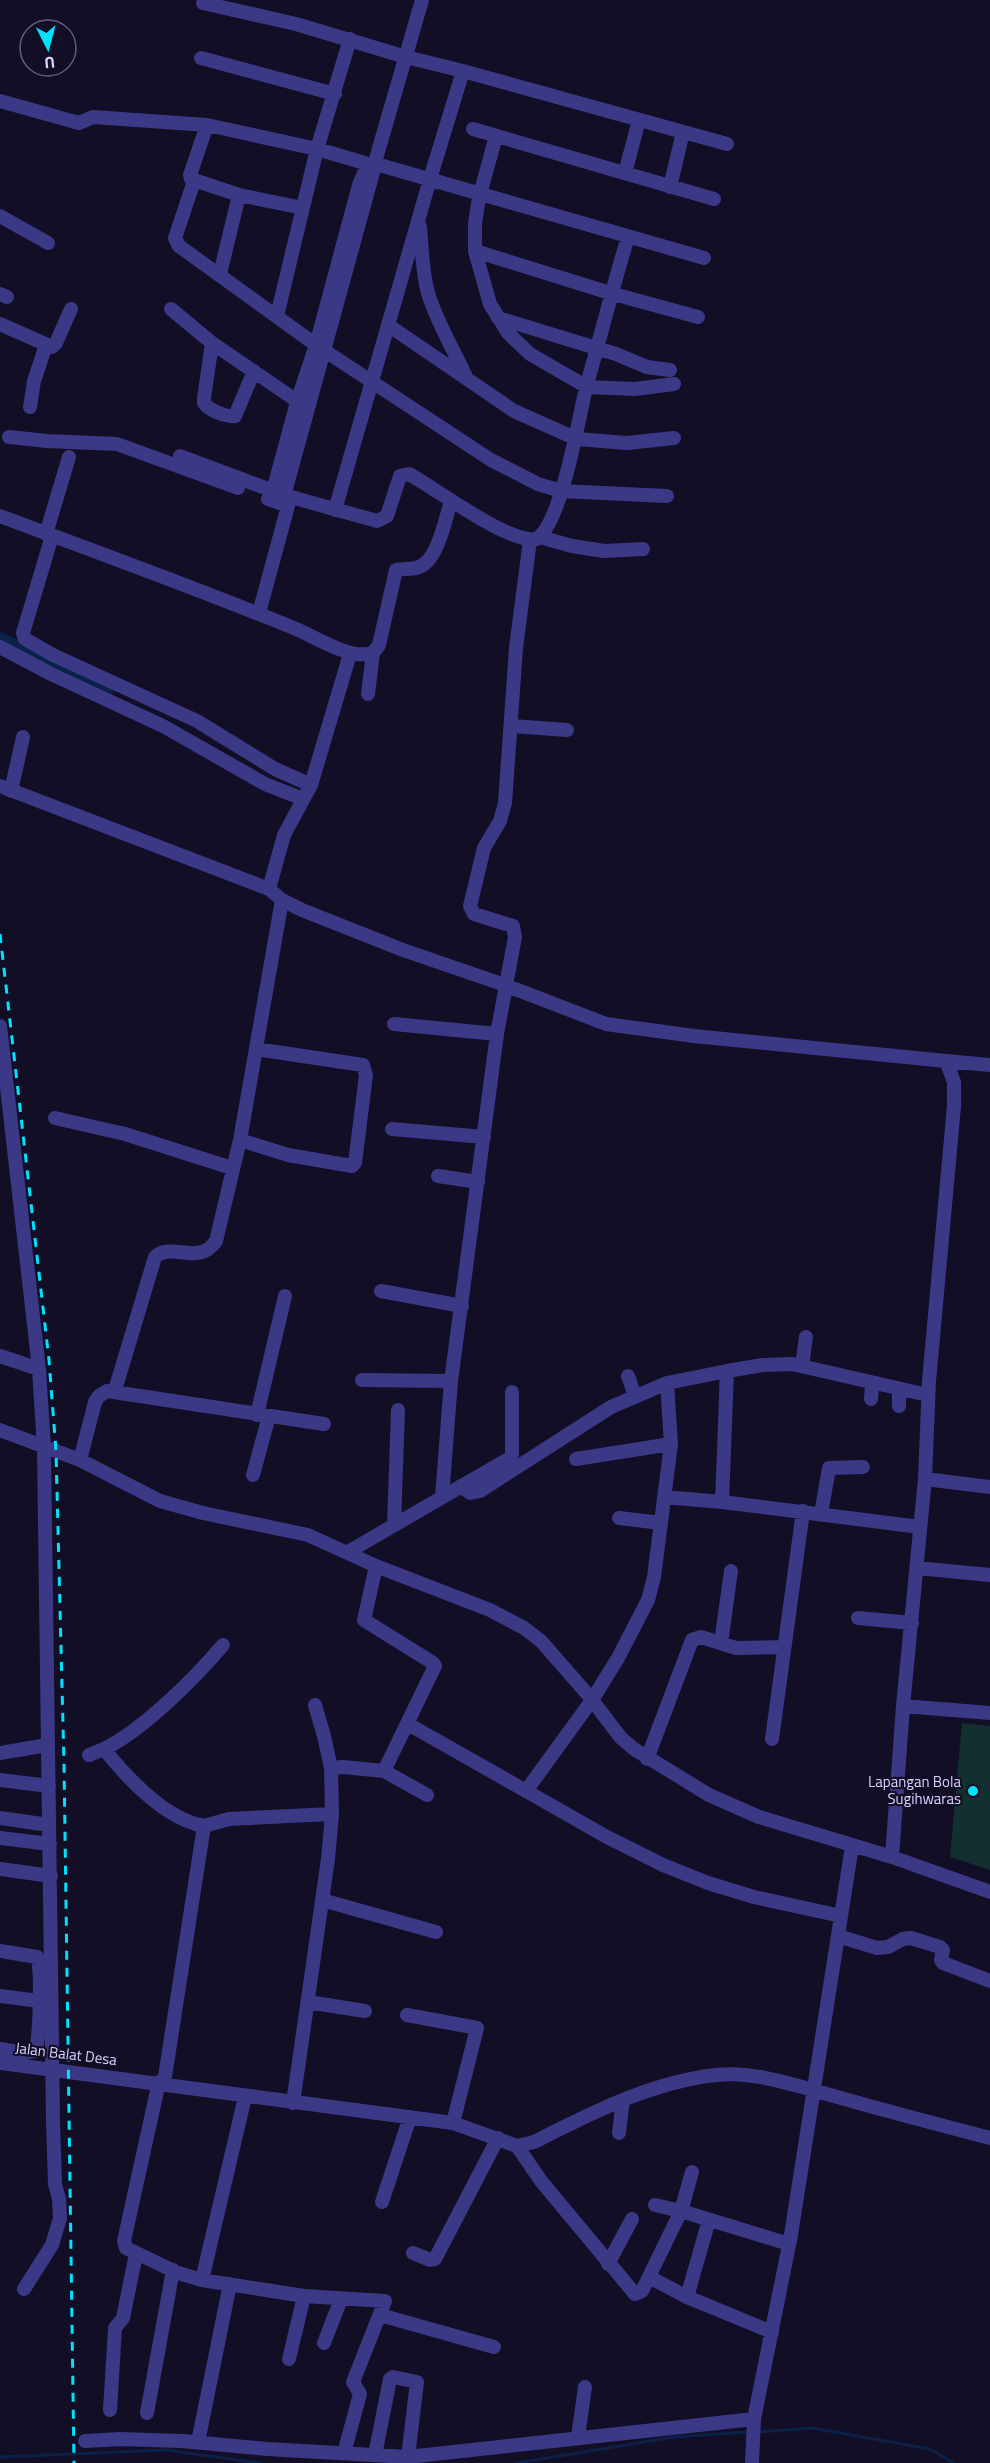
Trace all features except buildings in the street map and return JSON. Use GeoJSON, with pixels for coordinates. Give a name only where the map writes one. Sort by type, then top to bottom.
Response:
{"type":"FeatureCollection","features":[{"type":"Feature","properties":{"kind":"street"},"geometry":{"type":"LineString","coordinates":[[259,613],[302,405],[372,165],[385,97],[408,48],[422,0]]}},
{"type":"Feature","properties":{"kind":"street"},"geometry":{"type":"LineString","coordinates":[[203,3],[350,39],[408,48],[463,71],[727,144]]}},
{"type":"Feature","properties":{"kind":"street"},"geometry":{"type":"LineString","coordinates":[[277,316],[317,149],[350,39]]}},
{"type":"Feature","properties":{"kind":"street"},"geometry":{"type":"LineString","coordinates":[[201,58],[335,94]]}},
{"type":"Feature","properties":{"kind":"street"},"geometry":{"type":"LineString","coordinates":[[335,510],[429,181],[463,71]]}},
{"type":"Feature","properties":{"kind":"street"},"geometry":{"type":"LineString","coordinates":[[0,101],[79,123],[93,117],[207,125],[317,149],[704,258]]}},
{"type":"Feature","properties":{"kind":"street"},"geometry":{"type":"LineString","coordinates":[[625,174],[639,120]]}},
{"type":"Feature","properties":{"kind":"street"},"geometry":{"type":"LineString","coordinates":[[207,125],[190,175],[194,181],[239,195],[303,208]]}},
{"type":"Feature","properties":{"kind":"street"},"geometry":{"type":"LineString","coordinates":[[473,129],[714,199]]}},
{"type":"Feature","properties":{"kind":"street"},"geometry":{"type":"LineString","coordinates":[[670,187],[683,132]]}},
{"type":"Feature","properties":{"kind":"street"},"geometry":{"type":"LineString","coordinates":[[496,136],[475,223],[475,251],[490,304],[498,318],[518,344],[543,362],[586,387],[645,388],[672,377],[598,348],[498,318]]}},
{"type":"Feature","properties":{"kind":"street"},"geometry":{"type":"LineString","coordinates":[[194,181],[175,242],[320,348],[491,460],[538,484],[561,491],[667,496]]}},
{"type":"Feature","properties":{"kind":"street"},"geometry":{"type":"LineString","coordinates":[[220,274],[239,195]]}},
{"type":"Feature","properties":{"kind":"street"},"geometry":{"type":"LineString","coordinates":[[0,216],[48,243]]}},
{"type":"Feature","properties":{"kind":"street"},"geometry":{"type":"LineString","coordinates":[[419,219],[428,293],[437,318],[468,381]]}},
{"type":"Feature","properties":{"kind":"street"},"geometry":{"type":"LineString","coordinates":[[442,1497],[451,1381],[498,1030],[515,937],[513,926],[474,914],[470,906],[481,859],[506,799],[516,648],[535,538],[547,527],[561,491],[577,439],[586,387],[598,348],[610,293],[628,237]]}},
{"type":"Feature","properties":{"kind":"street"},"geometry":{"type":"LineString","coordinates":[[475,251],[610,293],[698,317]]}},
{"type":"Feature","properties":{"kind":"street"},"geometry":{"type":"LineString","coordinates":[[0,324],[52,347],[71,309]]}},
{"type":"Feature","properties":{"kind":"street"},"geometry":{"type":"LineString","coordinates":[[171,309],[212,343],[302,405]]}},
{"type":"Feature","properties":{"kind":"street"},"geometry":{"type":"LineString","coordinates":[[388,325],[514,411],[577,439],[627,443],[674,438]]}},
{"type":"Feature","properties":{"kind":"street"},"geometry":{"type":"LineString","coordinates":[[212,343],[204,398],[204,403],[208,408],[235,416],[254,371]]}},
{"type":"Feature","properties":{"kind":"street"},"geometry":{"type":"LineString","coordinates":[[30,407],[34,381],[46,345]]}},
{"type":"Feature","properties":{"kind":"street"},"geometry":{"type":"LineString","coordinates":[[645,388],[647,367]]}},
{"type":"Feature","properties":{"kind":"street"},"geometry":{"type":"LineString","coordinates":[[9,436],[47,441],[117,444],[284,499],[381,521],[387,516],[398,480],[403,474],[414,477],[505,530],[604,551],[643,549]]}},
{"type":"Feature","properties":{"kind":"street"},"geometry":{"type":"LineString","coordinates":[[180,456],[284,499]]}},
{"type":"Feature","properties":{"kind":"street"},"geometry":{"type":"LineString","coordinates":[[69,457],[23,633],[25,639],[53,655],[197,721],[307,792]]}},
{"type":"Feature","properties":{"kind":"street"},"geometry":{"type":"LineString","coordinates":[[368,694],[373,653],[380,640],[396,570],[417,568],[428,562],[434,553],[452,501]]}},
{"type":"Feature","properties":{"kind":"street"},"geometry":{"type":"LineString","coordinates":[[0,516],[259,613],[324,640],[350,654],[373,653]]}},
{"type":"Feature","properties":{"kind":"street"},"geometry":{"type":"LineString","coordinates":[[0,647],[56,677],[163,726],[265,784],[307,792]]}},
{"type":"Feature","properties":{"kind":"street"},"geometry":{"type":"LineString","coordinates":[[269,889],[284,835],[307,792],[350,654]]}},
{"type":"Feature","properties":{"kind":"street"},"geometry":{"type":"LineString","coordinates":[[512,726],[567,730]]}},
{"type":"Feature","properties":{"kind":"street"},"geometry":{"type":"LineString","coordinates":[[23,737],[5,788],[269,889],[282,900],[403,950],[614,1026],[948,1067],[990,1065]]}},
{"type":"Feature","properties":{"kind":"street"},"geometry":{"type":"LineString","coordinates":[[115,1390],[155,1257],[163,1252],[195,1254],[211,1248],[219,1229],[237,1151],[282,900]]}},
{"type":"Feature","properties":{"kind":"street"},"geometry":{"type":"LineString","coordinates":[[394,1024],[498,1030]]}},
{"type":"Feature","properties":{"kind":"street"},"geometry":{"type":"LineString","coordinates":[[0,1026],[5,1071],[5,1109],[39,1369],[44,1448],[55,2184],[60,2218],[52,2245],[24,2289]]}},
{"type":"Feature","properties":{"kind":"street"},"geometry":{"type":"LineString","coordinates":[[55,1118],[125,1134],[237,1151],[288,1155],[352,1166],[355,1163],[366,1075],[363,1065],[256,1049]]}},
{"type":"Feature","properties":{"kind":"street"},"geometry":{"type":"LineString","coordinates":[[892,1857],[954,1106],[955,1090],[948,1067]]}},
{"type":"Feature","properties":{"kind":"street"},"geometry":{"type":"LineString","coordinates":[[392,1129],[484,1137]]}},
{"type":"Feature","properties":{"kind":"street"},"geometry":{"type":"LineString","coordinates":[[438,1176],[478,1182]]}},
{"type":"Feature","properties":{"kind":"street"},"geometry":{"type":"LineString","coordinates":[[381,1291],[462,1306]]}},
{"type":"Feature","properties":{"kind":"street"},"geometry":{"type":"LineString","coordinates":[[253,1475],[285,1296]]}},
{"type":"Feature","properties":{"kind":"street"},"geometry":{"type":"LineString","coordinates":[[803,1359],[806,1337]]}},
{"type":"Feature","properties":{"kind":"street"},"geometry":{"type":"LineString","coordinates":[[0,1356],[39,1369]]}},
{"type":"Feature","properties":{"kind":"street"},"geometry":{"type":"LineString","coordinates":[[465,1489],[480,1491],[611,1407],[632,1388],[803,1359],[872,1384],[899,1389],[929,1390]]}},
{"type":"Feature","properties":{"kind":"street"},"geometry":{"type":"LineString","coordinates":[[722,1502],[727,1371]]}},
{"type":"Feature","properties":{"kind":"street"},"geometry":{"type":"LineString","coordinates":[[362,1380],[451,1381]]}},
{"type":"Feature","properties":{"kind":"street"},"geometry":{"type":"LineString","coordinates":[[526,1791],[592,1701],[618,1658],[648,1600],[654,1578],[671,1444],[667,1383]]}},
{"type":"Feature","properties":{"kind":"street"},"geometry":{"type":"LineString","coordinates":[[871,1399],[872,1384]]}},
{"type":"Feature","properties":{"kind":"street"},"geometry":{"type":"LineString","coordinates":[[899,1389],[899,1406]]}},
{"type":"Feature","properties":{"kind":"street"},"geometry":{"type":"LineString","coordinates":[[80,1460],[95,1401],[102,1393],[115,1390],[151,1399],[324,1424]]}},
{"type":"Feature","properties":{"kind":"street"},"geometry":{"type":"LineString","coordinates":[[352,1553],[442,1497],[465,1489],[511,1456],[512,1392]]}},
{"type":"Feature","properties":{"kind":"street"},"geometry":{"type":"LineString","coordinates":[[394,1525],[398,1410]]}},
{"type":"Feature","properties":{"kind":"street"},"geometry":{"type":"LineString","coordinates":[[0,1430],[80,1460],[160,1501],[203,1513],[301,1533],[352,1553],[372,1564],[490,1610],[524,1628],[548,1649],[621,1738],[647,1759],[744,1812],[892,1857],[990,1892]]}},
{"type":"Feature","properties":{"kind":"street"},"geometry":{"type":"LineString","coordinates":[[576,1459],[671,1444]]}},
{"type":"Feature","properties":{"kind":"street"},"geometry":{"type":"LineString","coordinates":[[821,1514],[829,1468],[863,1467]]}},
{"type":"Feature","properties":{"kind":"street"},"geometry":{"type":"LineString","coordinates":[[924,1479],[990,1487]]}},
{"type":"Feature","properties":{"kind":"street"},"geometry":{"type":"LineString","coordinates":[[664,1497],[920,1527]]}},
{"type":"Feature","properties":{"kind":"street"},"geometry":{"type":"LineString","coordinates":[[772,1739],[803,1512]]}},
{"type":"Feature","properties":{"kind":"street"},"geometry":{"type":"LineString","coordinates":[[619,1518],[661,1523]]}},
{"type":"Feature","properties":{"kind":"street"},"geometry":{"type":"LineString","coordinates":[[372,1564],[364,1620],[434,1663],[435,1666],[384,1771]]}},
{"type":"Feature","properties":{"kind":"street"},"geometry":{"type":"LineString","coordinates":[[917,1568],[990,1575]]}},
{"type":"Feature","properties":{"kind":"street"},"geometry":{"type":"LineString","coordinates":[[721,1643],[731,1571]]}},
{"type":"Feature","properties":{"kind":"street"},"geometry":{"type":"LineString","coordinates":[[858,1618],[912,1623]]}},
{"type":"Feature","properties":{"kind":"street"},"geometry":{"type":"LineString","coordinates":[[647,1759],[692,1640],[701,1637],[736,1648],[784,1647]]}},
{"type":"Feature","properties":{"kind":"street"},"geometry":{"type":"LineString","coordinates":[[89,1755],[107,1752],[129,1735],[208,1662],[223,1645]]}},
{"type":"Feature","properties":{"kind":"street"},"geometry":{"type":"LineString","coordinates":[[293,2103],[322,1900],[336,1768],[315,1705]]}},
{"type":"Feature","properties":{"kind":"street"},"geometry":{"type":"LineString","coordinates":[[903,1706],[990,1713]]}},
{"type":"Feature","properties":{"kind":"street"},"geometry":{"type":"LineString","coordinates":[[408,1724],[622,1846],[692,1877],[767,1900],[842,1916]]}},
{"type":"Feature","properties":{"kind":"street"},"geometry":{"type":"LineString","coordinates":[[0,1753],[47,1746]]}},
{"type":"Feature","properties":{"kind":"street"},"geometry":{"type":"LineString","coordinates":[[107,1752],[158,1805],[184,1820],[204,1826],[229,1819],[332,1814]]}},
{"type":"Feature","properties":{"kind":"street"},"geometry":{"type":"LineString","coordinates":[[336,1768],[384,1771],[427,1795]]}},
{"type":"Feature","properties":{"kind":"street"},"geometry":{"type":"LineString","coordinates":[[0,1780],[49,1786]]}},
{"type":"Feature","properties":{"kind":"street"},"geometry":{"type":"LineString","coordinates":[[0,1818],[49,1825]]}},
{"type":"Feature","properties":{"kind":"street"},"geometry":{"type":"LineString","coordinates":[[204,1826],[161,2083],[124,2241],[126,2248],[136,2254],[202,2280],[304,2296],[384,2300],[385,2303],[353,2382],[360,2394],[344,2453]]}},
{"type":"Feature","properties":{"kind":"street"},"geometry":{"type":"LineString","coordinates":[[0,1838],[50,1844]]}},
{"type":"Feature","properties":{"kind":"street"},"geometry":{"type":"LineString","coordinates":[[752,2463],[754,2423],[789,2244],[815,2091],[852,1846]]}},
{"type":"Feature","properties":{"kind":"street"},"geometry":{"type":"LineString","coordinates":[[0,1869],[51,1876]]}},
{"type":"Feature","properties":{"kind":"street"},"geometry":{"type":"LineString","coordinates":[[322,1900],[436,1932]]}},
{"type":"Feature","properties":{"kind":"street"},"geometry":{"type":"LineString","coordinates":[[838,1936],[880,1948],[888,1947],[903,1939],[914,1938],[940,1947],[943,1950],[941,1960],[943,1963],[990,1981]]}},
{"type":"Feature","properties":{"kind":"street"},"geometry":{"type":"LineString","coordinates":[[0,1951],[37,1957],[39,2001],[35,2051],[25,2053],[0,2049]]}},
{"type":"Feature","properties":{"kind":"street"},"geometry":{"type":"LineString","coordinates":[[0,1996],[39,2001]]}},
{"type":"Feature","properties":{"kind":"street"},"geometry":{"type":"LineString","coordinates":[[308,2002],[365,2011]]}},
{"type":"Feature","properties":{"kind":"street"},"geometry":{"type":"LineString","coordinates":[[407,2015],[477,2028],[453,2123]]}},
{"type":"Feature","properties":{"kind":"street","name":"Jalan Balat Desa"},"geometry":{"type":"LineString","coordinates":[[0,2063],[128,2078],[245,2097],[453,2123],[517,2146]]}},
{"type":"Feature","properties":{"kind":"street"},"geometry":{"type":"LineString","coordinates":[[692,2172],[681,2211],[642,2291],[635,2294],[541,2181],[517,2146],[534,2142],[623,2100],[666,2084],[717,2074],[748,2075],[990,2138]]}},
{"type":"Feature","properties":{"kind":"street"},"geometry":{"type":"LineString","coordinates":[[202,2280],[245,2097]]}},
{"type":"Feature","properties":{"kind":"street"},"geometry":{"type":"LineString","coordinates":[[619,2133],[623,2100]]}},
{"type":"Feature","properties":{"kind":"street"},"geometry":{"type":"LineString","coordinates":[[382,2202],[410,2117]]}},
{"type":"Feature","properties":{"kind":"street"},"geometry":{"type":"LineString","coordinates":[[413,2253],[432,2261],[435,2259],[498,2138]]}},
{"type":"Feature","properties":{"kind":"street"},"geometry":{"type":"LineString","coordinates":[[655,2205],[789,2244]]}},
{"type":"Feature","properties":{"kind":"street"},"geometry":{"type":"LineString","coordinates":[[608,2264],[632,2219]]}},
{"type":"Feature","properties":{"kind":"street"},"geometry":{"type":"LineString","coordinates":[[687,2297],[709,2220]]}},
{"type":"Feature","properties":{"kind":"street"},"geometry":{"type":"LineString","coordinates":[[110,2410],[115,2328],[123,2318],[136,2254]]}},
{"type":"Feature","properties":{"kind":"street"},"geometry":{"type":"LineString","coordinates":[[147,2413],[173,2270]]}},
{"type":"Feature","properties":{"kind":"street"},"geometry":{"type":"LineString","coordinates":[[649,2277],[687,2297],[772,2332]]}},
{"type":"Feature","properties":{"kind":"street"},"geometry":{"type":"LineString","coordinates":[[198,2442],[230,2284]]}},
{"type":"Feature","properties":{"kind":"street"},"geometry":{"type":"LineString","coordinates":[[289,2359],[304,2296]]}},
{"type":"Feature","properties":{"kind":"street"},"geometry":{"type":"LineString","coordinates":[[324,2343],[341,2299]]}},
{"type":"Feature","properties":{"kind":"street"},"geometry":{"type":"LineString","coordinates":[[380,2315],[494,2347]]}},
{"type":"Feature","properties":{"kind":"street"},"geometry":{"type":"LineString","coordinates":[[375,2456],[390,2379],[393,2377],[417,2382],[408,2457]]}},
{"type":"Feature","properties":{"kind":"street"},"geometry":{"type":"LineString","coordinates":[[578,2437],[585,2387]]}},
{"type":"Feature","properties":{"kind":"street"},"geometry":{"type":"LineString","coordinates":[[85,2441],[120,2439],[198,2442],[267,2449],[408,2457],[468,2452],[578,2437],[614,2436],[754,2423]]}},
{"type":"Feature","properties":{"kind":"green space","name":"Lapangan Bola Sugihwaras"},"geometry":{"type":"Polygon","coordinates":[[[962,1723],[990,1726],[990,1870],[950,1857],[962,1723]]]}},
{"type":"Feature","properties":{"kind":"waterway"},"geometry":{"type":"LineString","coordinates":[[0,640],[105,691]]}},
{"type":"Feature","properties":{"kind":"waterway"},"geometry":{"type":"LineString","coordinates":[[757,2432],[812,2428],[930,2449],[954,2463]]}},
{"type":"Feature","properties":{"kind":"waterway"},"geometry":{"type":"LineString","coordinates":[[517,2463],[674,2437],[748,2432]]}},
{"type":"Feature","properties":{"kind":"waterway"},"geometry":{"type":"LineString","coordinates":[[0,2457],[166,2450],[259,2463]]}},
{"type":"Feature","properties":{"kind":"railway"},"geometry":{"type":"LineString","coordinates":[[0,934],[49,1360],[56,1451],[64,1764],[74,2463]]}},
{"type":"Feature","properties":{"kind":"place","name":"Lapangan Bola Sugihwaras"},"geometry":{"type":"Point","coordinates":[973,1791]}}]}
